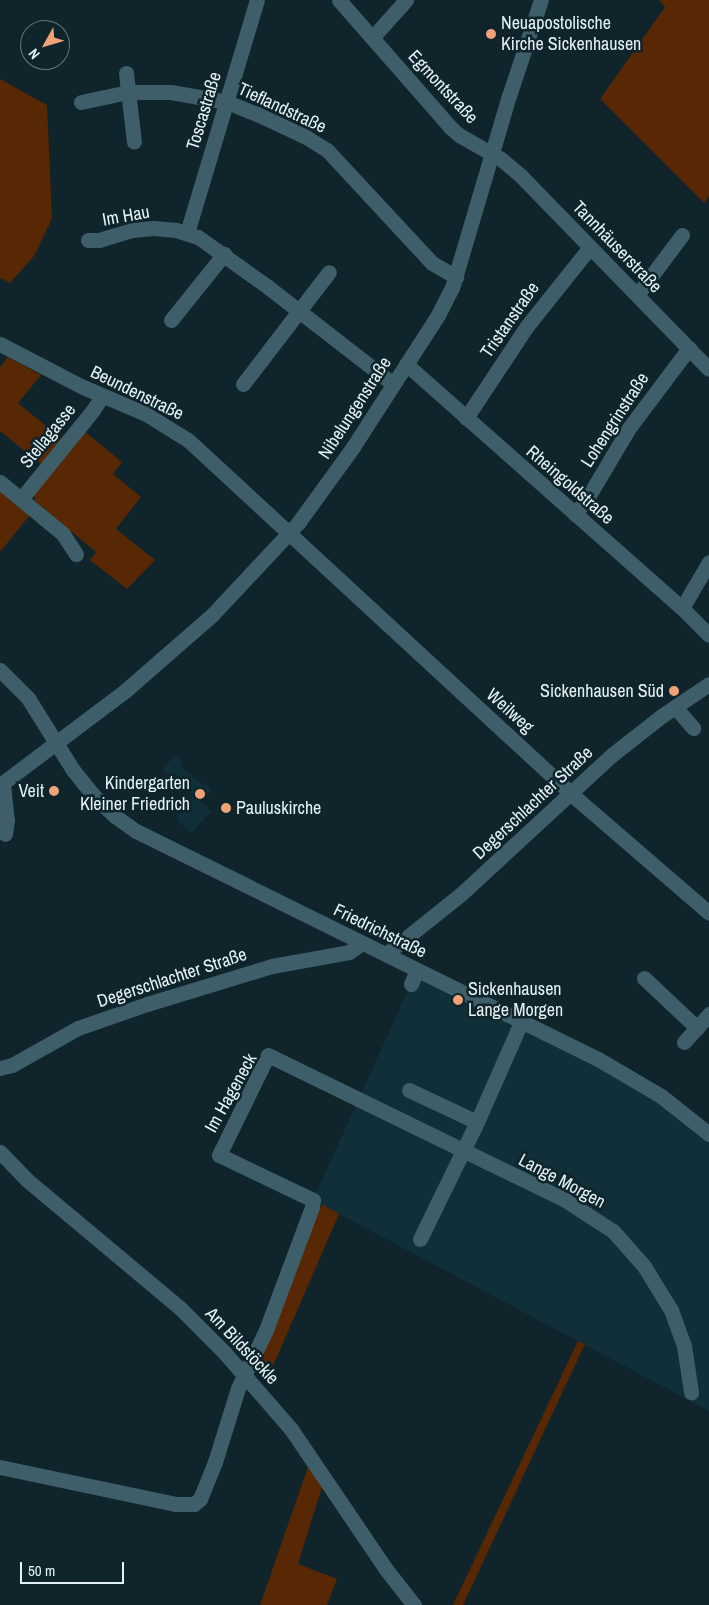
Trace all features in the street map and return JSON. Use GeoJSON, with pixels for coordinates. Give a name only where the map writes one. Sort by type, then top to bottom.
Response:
{"type":"FeatureCollection","features":[{"type":"Feature","properties":{"kind":"street","name":"Toscastraße"},"geometry":{"type":"LineString","coordinates":[[187,233],[258,0]]}},
{"type":"Feature","properties":{"kind":"street","name":"Egmontstraße"},"geometry":{"type":"LineString","coordinates":[[339,0],[450,127],[459,135],[493,154]]}},
{"type":"Feature","properties":{"kind":"street"},"geometry":{"type":"LineString","coordinates":[[372,38],[406,0]]}},
{"type":"Feature","properties":{"kind":"street","name":"Nibelungenstraße"},"geometry":{"type":"LineString","coordinates":[[1,784],[126,690],[192,634],[288,534],[322,491],[445,303],[456,277],[509,96],[542,0]]}},
{"type":"Feature","properties":{"kind":"street"},"geometry":{"type":"LineString","coordinates":[[126,73],[134,142]]}},
{"type":"Feature","properties":{"kind":"street","name":"Tieflandstraße"},"geometry":{"type":"LineString","coordinates":[[81,102],[128,92],[150,91],[187,94],[226,102],[306,137],[327,150],[432,263],[456,277]]}},
{"type":"Feature","properties":{"kind":"street","name":"Tannhäuserstraße"},"geometry":{"type":"LineString","coordinates":[[493,154],[521,176],[709,369]]}},
{"type":"Feature","properties":{"kind":"street","name":"Im Hau"},"geometry":{"type":"LineString","coordinates":[[88,240],[99,240],[143,228],[167,229],[187,233],[209,243],[300,310],[393,384]]}},
{"type":"Feature","properties":{"kind":"street"},"geometry":{"type":"LineString","coordinates":[[637,295],[682,234]]}},
{"type":"Feature","properties":{"kind":"street","name":"Tristanstraße"},"geometry":{"type":"LineString","coordinates":[[466,418],[527,326],[590,247]]}},
{"type":"Feature","properties":{"kind":"street"},"geometry":{"type":"LineString","coordinates":[[171,320],[224,254]]}},
{"type":"Feature","properties":{"kind":"street"},"geometry":{"type":"LineString","coordinates":[[243,384],[329,272]]}},
{"type":"Feature","properties":{"kind":"street","name":"Beundenstraße"},"geometry":{"type":"LineString","coordinates":[[0,344],[102,396],[146,414],[188,440],[288,534]]}},
{"type":"Feature","properties":{"kind":"street","name":"Lohengrinstraße"},"geometry":{"type":"LineString","coordinates":[[575,514],[588,497],[629,428],[688,348]]}},
{"type":"Feature","properties":{"kind":"street","name":"Rheingoldstraße"},"geometry":{"type":"LineString","coordinates":[[406,364],[682,608],[709,635]]}},
{"type":"Feature","properties":{"kind":"street","name":"Stellagasse"},"geometry":{"type":"LineString","coordinates":[[21,499],[93,410],[102,396]]}},
{"type":"Feature","properties":{"kind":"street"},"geometry":{"type":"LineString","coordinates":[[0,482],[63,534],[76,554]]}},
{"type":"Feature","properties":{"kind":"street","name":"Weilweg"},"geometry":{"type":"LineString","coordinates":[[288,534],[571,792],[709,913]]}},
{"type":"Feature","properties":{"kind":"street"},"geometry":{"type":"LineString","coordinates":[[682,608],[709,562]]}},
{"type":"Feature","properties":{"kind":"street","name":"Friedrichstraße"},"geometry":{"type":"LineString","coordinates":[[0,670],[28,698],[94,797],[131,827],[167,848],[522,1020],[642,1084],[709,1134]]}},
{"type":"Feature","properties":{"kind":"street","name":"Degerschlachter Straße"},"geometry":{"type":"LineString","coordinates":[[386,954],[454,900],[571,792],[631,740],[709,684]]}},
{"type":"Feature","properties":{"kind":"street"},"geometry":{"type":"LineString","coordinates":[[675,707],[693,728]]}},
{"type":"Feature","properties":{"kind":"street"},"geometry":{"type":"LineString","coordinates":[[1,784],[7,820],[5,834]]}},
{"type":"Feature","properties":{"kind":"street","name":"Degerschlachter Straße"},"geometry":{"type":"LineString","coordinates":[[0,1068],[18,1062],[78,1028],[147,1004],[272,966],[348,952],[362,943]]}},
{"type":"Feature","properties":{"kind":"street"},"geometry":{"type":"LineString","coordinates":[[411,984],[417,970]]}},
{"type":"Feature","properties":{"kind":"street"},"geometry":{"type":"LineString","coordinates":[[644,978],[697,1028]]}},
{"type":"Feature","properties":{"kind":"street"},"geometry":{"type":"LineString","coordinates":[[684,1042],[709,1014]]}},
{"type":"Feature","properties":{"kind":"street"},"geometry":{"type":"LineString","coordinates":[[420,1239],[477,1122],[522,1020]]}},
{"type":"Feature","properties":{"kind":"street","name":"Im Hageneck"},"geometry":{"type":"LineString","coordinates":[[244,1375],[266,1330],[311,1215],[313,1200],[219,1155],[268,1056],[463,1150]]}},
{"type":"Feature","properties":{"kind":"street"},"geometry":{"type":"LineString","coordinates":[[409,1090],[477,1122]]}},
{"type":"Feature","properties":{"kind":"street","name":"Lange Morgen"},"geometry":{"type":"LineString","coordinates":[[463,1150],[578,1207],[613,1232],[628,1246],[657,1285],[673,1316],[684,1346],[691,1392]]}},
{"type":"Feature","properties":{"kind":"street","name":"Am Bildstöckle"},"geometry":{"type":"LineString","coordinates":[[0,1152],[27,1180],[180,1308],[244,1375],[305,1448],[385,1568],[414,1605]]}},
{"type":"Feature","properties":{"kind":"street"},"geometry":{"type":"LineString","coordinates":[[0,1467],[175,1504],[194,1504],[205,1491],[238,1388],[244,1375]]}},
{"type":"Feature","properties":{"kind":"shaded area"},"geometry":{"type":"Polygon","coordinates":[[[659,0],[709,0],[709,196],[704,203],[600,99],[665,7],[659,0]]]}},
{"type":"Feature","properties":{"kind":"shaded area"},"geometry":{"type":"Polygon","coordinates":[[[0,79],[47,105],[52,219],[34,256],[10,283],[0,278],[0,79]]]}},
{"type":"Feature","properties":{"kind":"shaded area"},"geometry":{"type":"Polygon","coordinates":[[[8,357],[41,375],[18,403],[62,439],[41,464],[0,431],[0,367],[8,357]]]}},
{"type":"Feature","properties":{"kind":"shaded area"},"geometry":{"type":"Polygon","coordinates":[[[84,431],[122,462],[113,474],[141,497],[116,529],[155,560],[127,589],[90,560],[96,552],[35,501],[34,494],[84,431]]]}},
{"type":"Feature","properties":{"kind":"shaded area"},"geometry":{"type":"Polygon","coordinates":[[[0,491],[30,515],[0,552],[0,491]]]}},
{"type":"Feature","properties":{"kind":"shaded area","name":"Kindergarten Kleiner Friedrich"},"geometry":{"type":"Polygon","coordinates":[[[175,755],[183,762],[180,765],[203,785],[205,783],[212,790],[201,802],[212,811],[191,833],[176,819],[194,795],[162,770],[175,755]]]}},
{"type":"Feature","properties":{"kind":"shaded area"},"geometry":{"type":"Polygon","coordinates":[[[417,970],[598,1059],[709,1134],[709,1411],[313,1200],[417,970]]]}},
{"type":"Feature","properties":{"kind":"shaded area"},"geometry":{"type":"Polygon","coordinates":[[[322,1204],[339,1214],[270,1373],[258,1364],[322,1204]]]}},
{"type":"Feature","properties":{"kind":"shaded area"},"geometry":{"type":"Polygon","coordinates":[[[578,1341],[585,1344],[463,1605],[453,1605],[578,1341]]]}},
{"type":"Feature","properties":{"kind":"shaded area"},"geometry":{"type":"Polygon","coordinates":[[[308,1467],[322,1487],[298,1564],[337,1579],[327,1605],[260,1605],[308,1467]]]}},
{"type":"Feature","properties":{"kind":"place","name":"Neuapostolische Kirche Sickenhausen"},"geometry":{"type":"Point","coordinates":[491,34]}},
{"type":"Feature","properties":{"kind":"place","name":"Sickenhausen Süd"},"geometry":{"type":"Point","coordinates":[674,691]}},
{"type":"Feature","properties":{"kind":"place","name":"Veit"},"geometry":{"type":"Point","coordinates":[54,791]}},
{"type":"Feature","properties":{"kind":"place","name":"Kindergarten Kleiner Friedrich"},"geometry":{"type":"Point","coordinates":[200,794]}},
{"type":"Feature","properties":{"kind":"place","name":"Pauluskirche"},"geometry":{"type":"Point","coordinates":[226,808]}},
{"type":"Feature","properties":{"kind":"place","name":"Sickenhausen Lange Morgen"},"geometry":{"type":"Point","coordinates":[458,1000]}}]}
